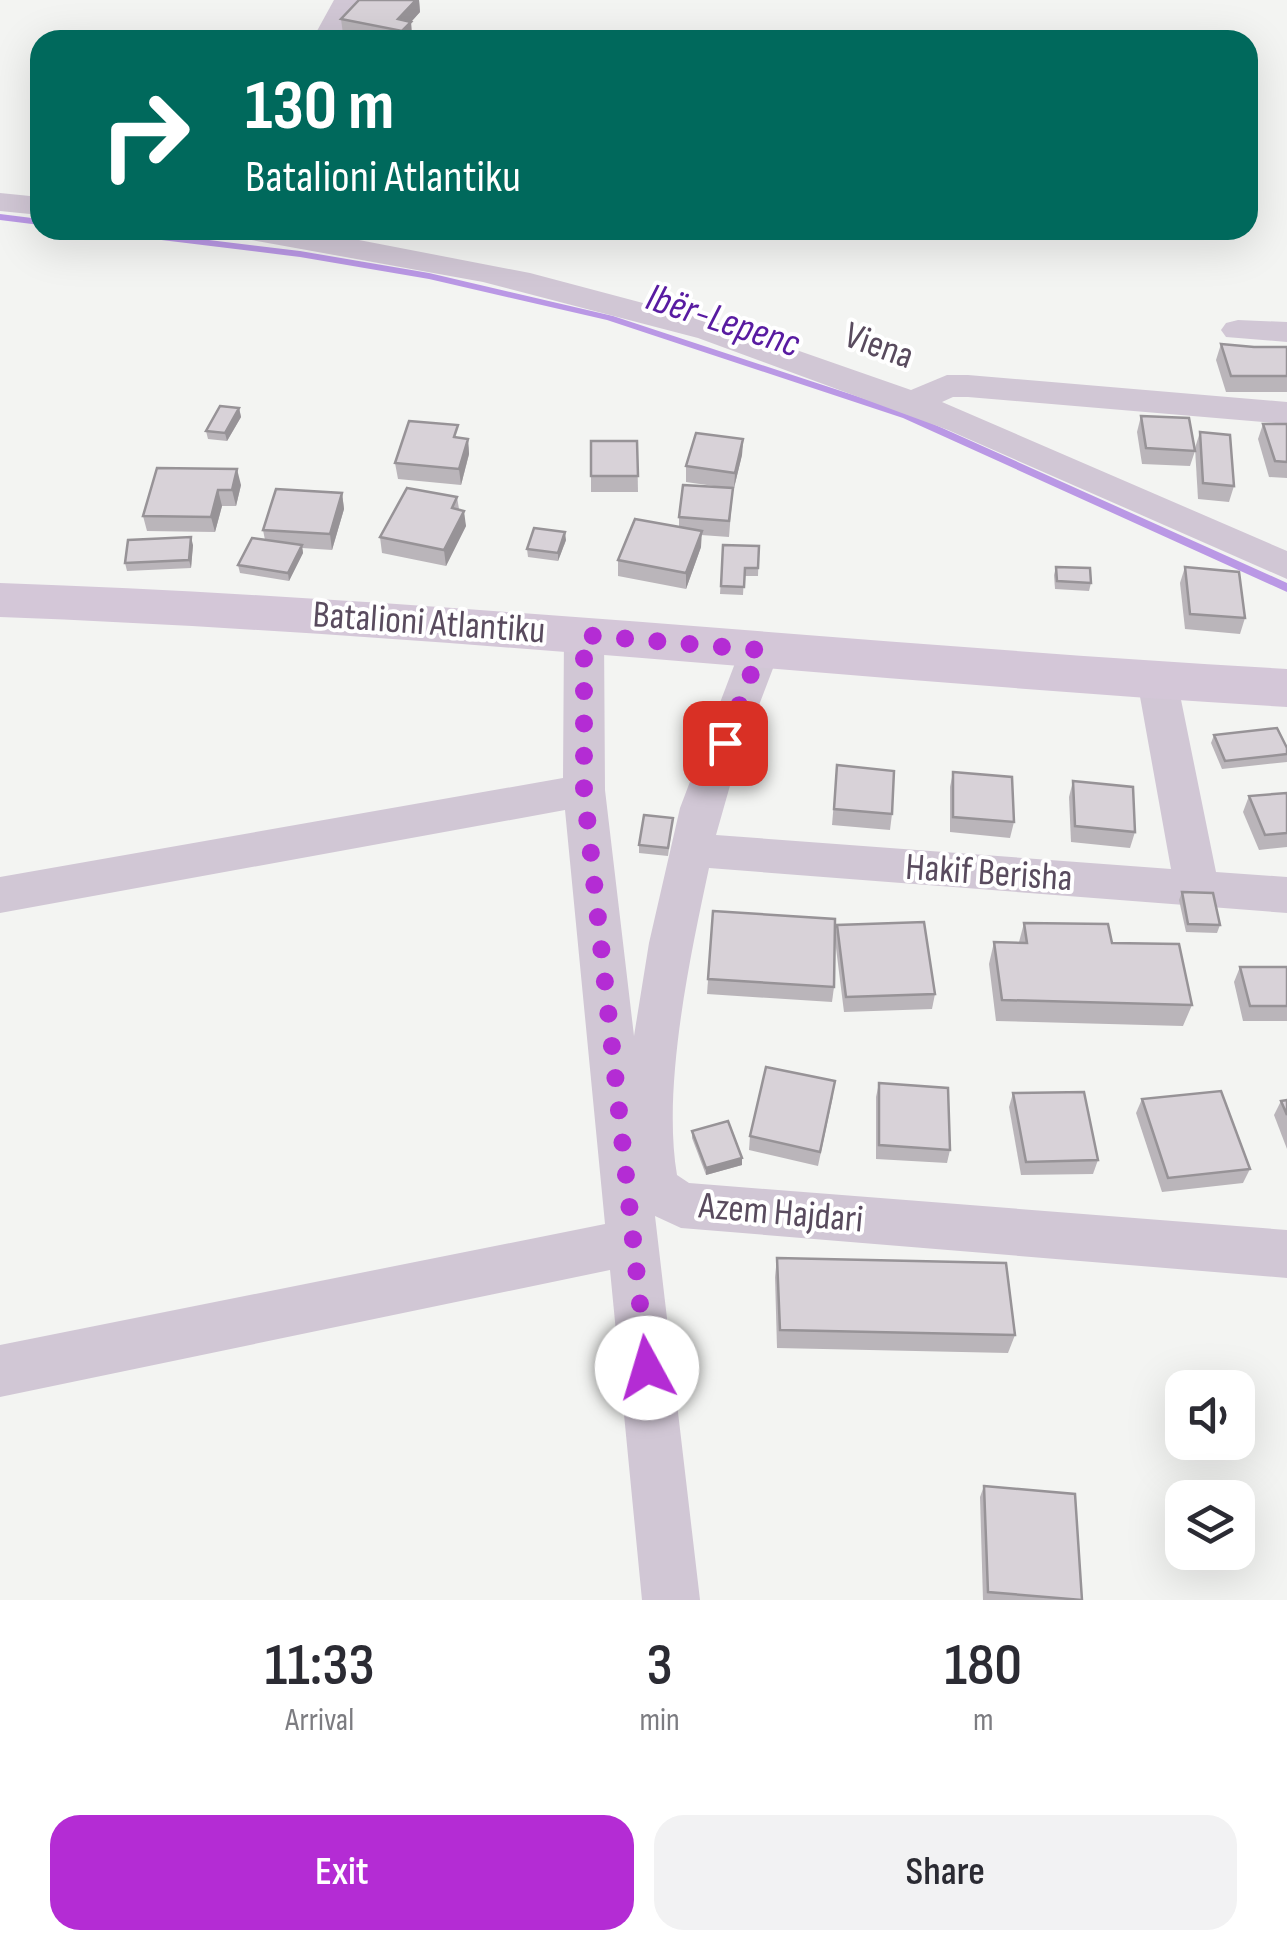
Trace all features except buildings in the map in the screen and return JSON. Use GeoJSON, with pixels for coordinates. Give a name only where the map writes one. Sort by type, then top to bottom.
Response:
{"type":"FeatureCollection","features":[{"type":"Feature","properties":{"kind":"street"},"geometry":{"type":"LineString","coordinates":[[332,30],[348,0]]}},
{"type":"Feature","properties":{"kind":"street"},"geometry":{"type":"LineString","coordinates":[[0,202],[30,205]]}},
{"type":"Feature","properties":{"kind":"street","name":"Viena"},"geometry":{"type":"LineString","coordinates":[[303,240],[498,274],[627,306],[762,348],[1093,476],[1287,566]]}},
{"type":"Feature","properties":{"kind":"street"},"geometry":{"type":"LineString","coordinates":[[1238,330],[1287,332]]}},
{"type":"Feature","properties":{"kind":"street"},"geometry":{"type":"LineString","coordinates":[[912,403],[930,391],[968,386],[1287,413]]}},
{"type":"Feature","properties":{"kind":"street","name":"Batalioni Atlantiku"},"geometry":{"type":"LineString","coordinates":[[0,600],[220,608],[1287,688]]}},
{"type":"Feature","properties":{"kind":"street"},"geometry":{"type":"LineString","coordinates":[[584,635],[584,790],[671,1600]]}},
{"type":"Feature","properties":{"kind":"street","name":"Azem Hajdari"},"geometry":{"type":"LineString","coordinates":[[760,650],[701,806],[690,850],[656,1056],[647,1152],[654,1188],[666,1199],[701,1207],[1287,1254]]}},
{"type":"Feature","properties":{"kind":"street"},"geometry":{"type":"LineString","coordinates":[[1156,680],[1197,888]]}},
{"type":"Feature","properties":{"kind":"street"},"geometry":{"type":"LineString","coordinates":[[0,895],[584,790]]}},
{"type":"Feature","properties":{"kind":"street","name":"Hakif Berisha"},"geometry":{"type":"LineString","coordinates":[[690,850],[1287,895]]}},
{"type":"Feature","properties":{"kind":"street"},"geometry":{"type":"LineString","coordinates":[[0,1371],[634,1242]]}},
{"type":"Feature","properties":{"kind":"waterway","name":"Ibër-Lepenc"},"geometry":{"type":"LineString","coordinates":[[0,217],[30,221]]}},
{"type":"Feature","properties":{"kind":"waterway","name":"Ibër-Lepenc"},"geometry":{"type":"LineString","coordinates":[[186,240],[429,276],[610,318],[907,416],[1287,588]]}},
{"type":"Feature","properties":{"kind":"route"},"geometry":{"type":"LineString","coordinates":[[647,1368],[584,790],[584,635],[760,650],[725,743]]}}]}
